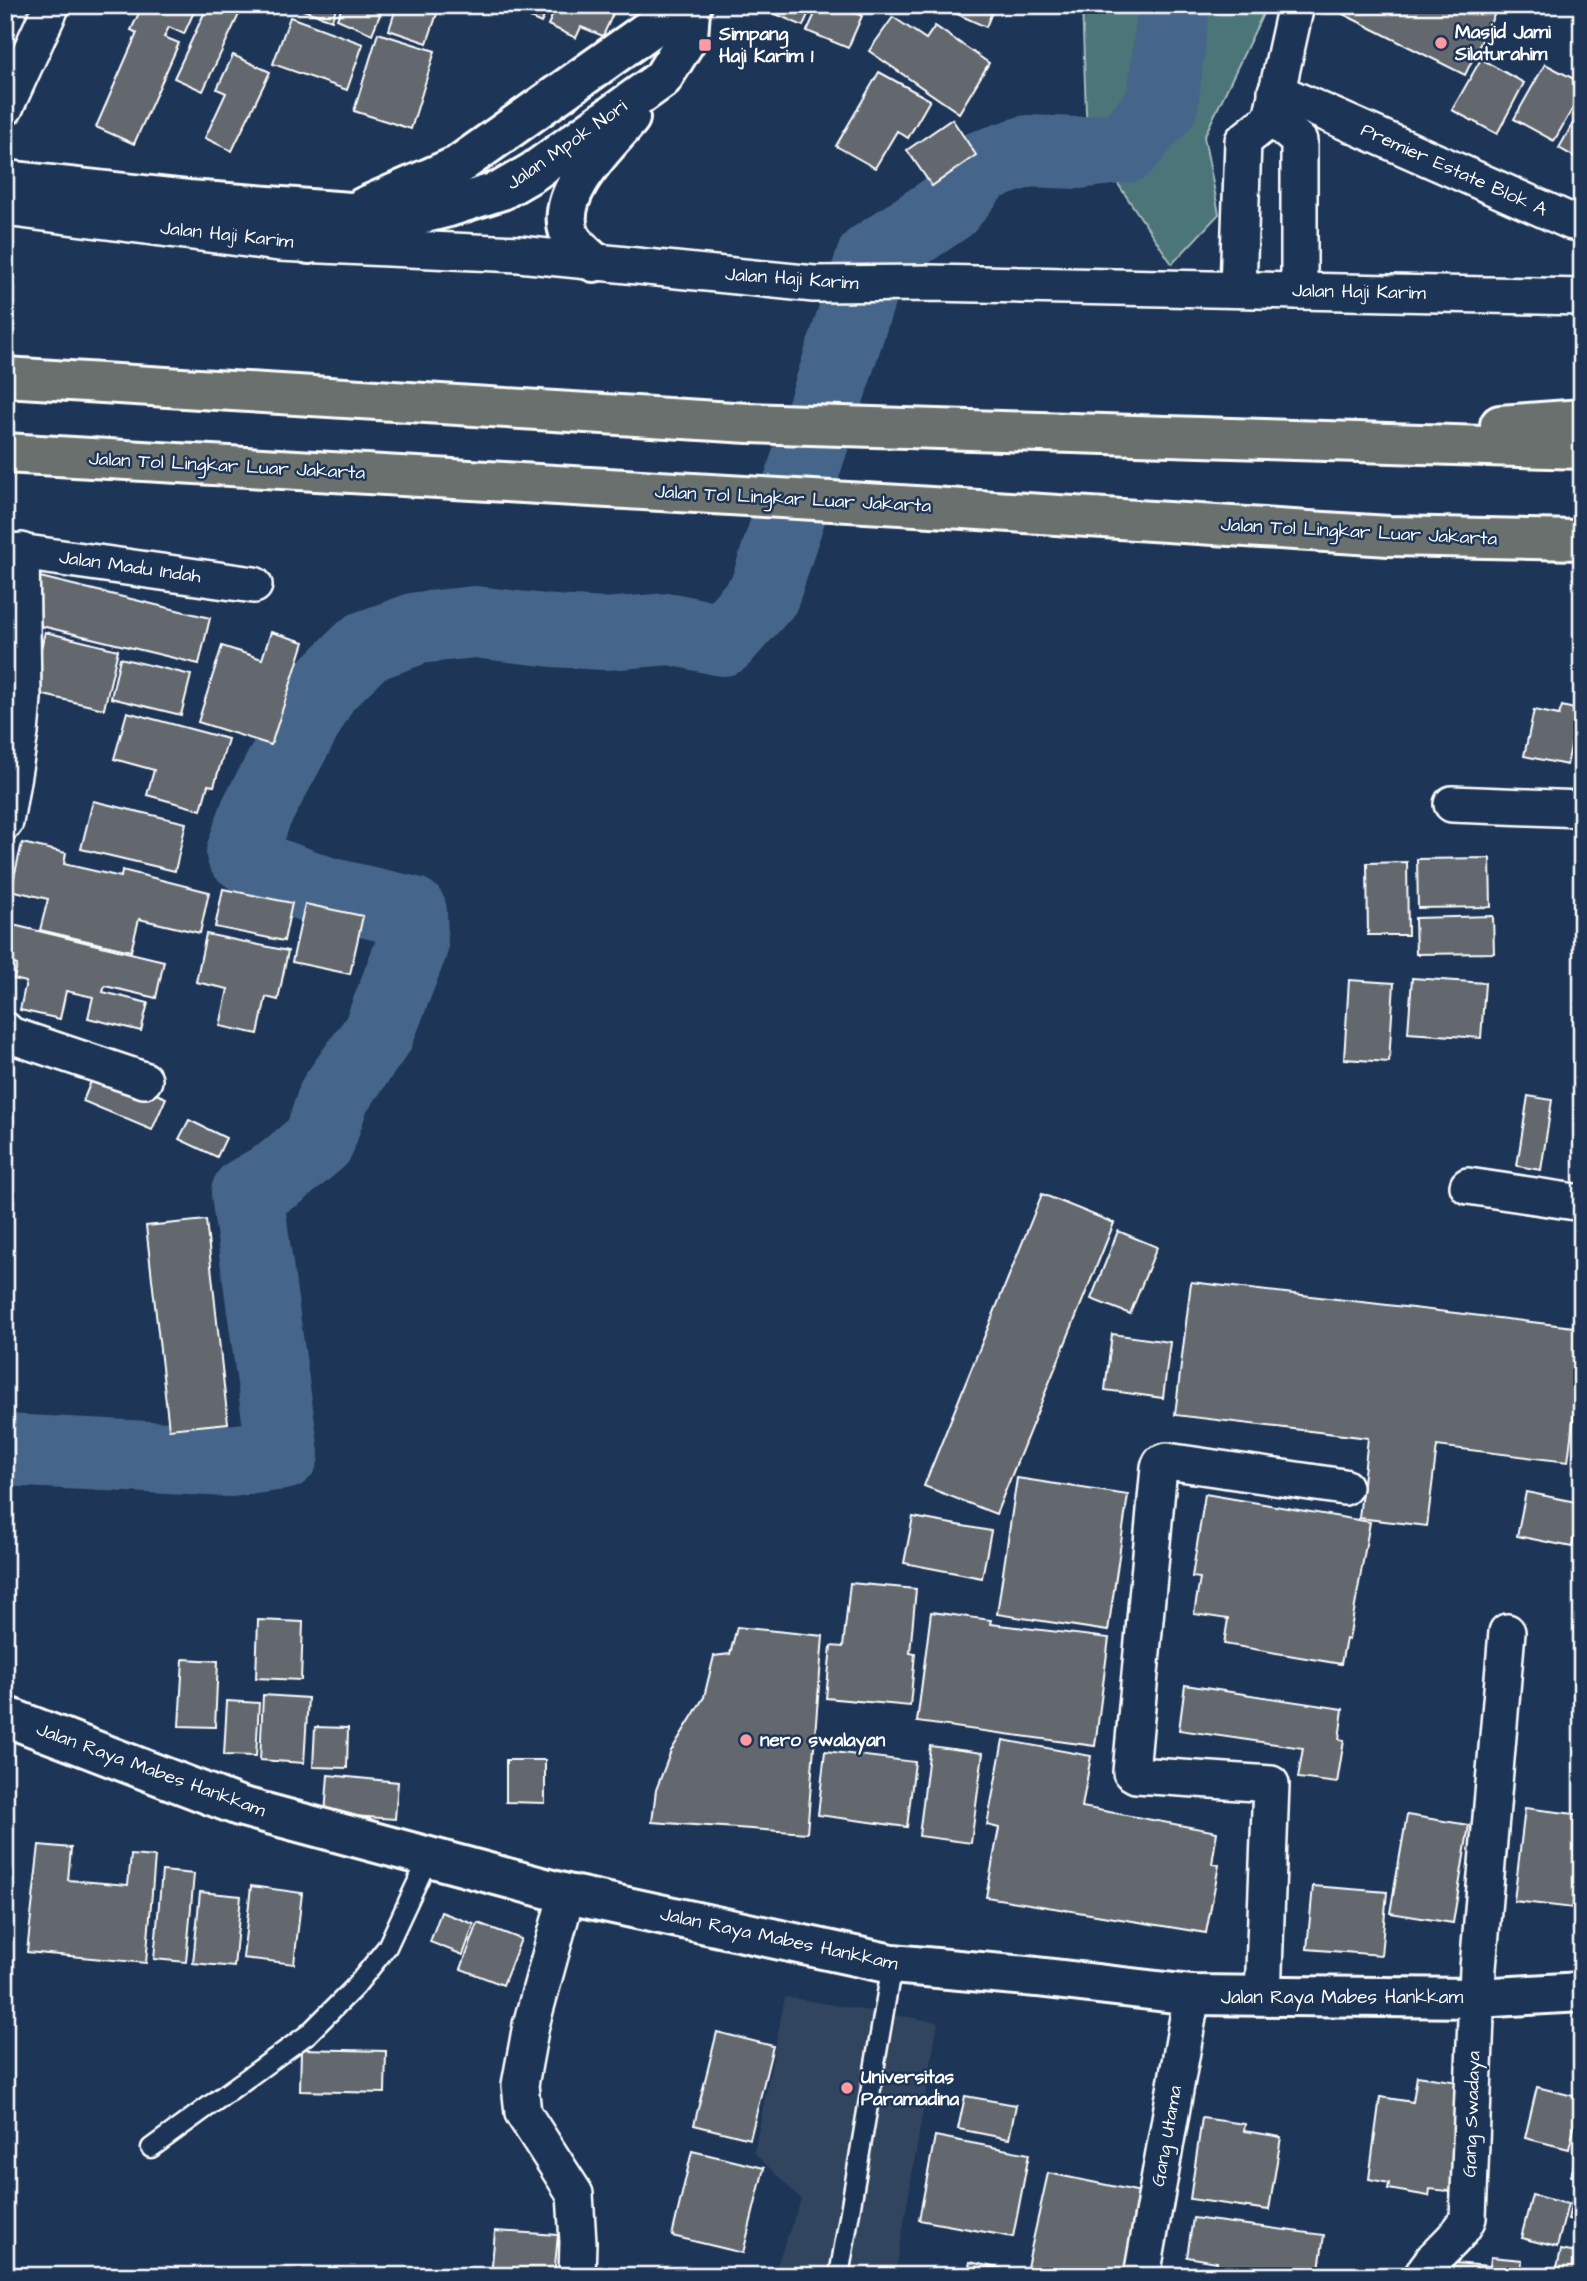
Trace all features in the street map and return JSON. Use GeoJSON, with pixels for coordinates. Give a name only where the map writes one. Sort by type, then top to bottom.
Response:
{"type":"FeatureCollection","features":[{"type":"Feature","properties":{"kind":"highway"},"geometry":{"type":"LineString","coordinates":[[5,377],[750,423],[906,430],[1582,449]]}},
{"type":"Feature","properties":{"kind":"highway"},"geometry":{"type":"LineString","coordinates":[[1250,440],[1582,419]]}},
{"type":"Feature","properties":{"kind":"highway","name":"Jalan Tol Lingkar Luar Jakarta"},"geometry":{"type":"LineString","coordinates":[[5,453],[900,505],[1389,537],[1582,540]]}},
{"type":"Feature","properties":{"kind":"highway"},"geometry":{"type":"LineString","coordinates":[[1389,537],[1582,563]]}},
{"type":"Feature","properties":{"kind":"main road","name":"Jalan Mpok Nori"},"geometry":{"type":"LineString","coordinates":[[5,180],[188,200],[351,212],[418,215],[502,190],[533,172],[662,79],[688,37],[691,8],[664,19],[457,166],[351,212]]}},
{"type":"Feature","properties":{"kind":"main road"},"geometry":{"type":"LineString","coordinates":[[594,262],[569,234],[567,216],[576,183],[662,79]]}},
{"type":"Feature","properties":{"kind":"main road"},"geometry":{"type":"LineString","coordinates":[[188,200],[251,227],[309,244]]}},
{"type":"Feature","properties":{"kind":"main road","name":"Jalan Raya Mabes Hankkam"},"geometry":{"type":"LineString","coordinates":[[5,1716],[239,1806],[566,1894],[892,1965],[1192,1996],[1477,1998],[1582,1992]]}},
{"type":"Feature","properties":{"kind":"street"},"geometry":{"type":"LineString","coordinates":[[5,108],[52,5]]}},
{"type":"Feature","properties":{"kind":"street"},"geometry":{"type":"LineString","coordinates":[[1238,289],[1243,141],[1274,104],[1296,5]]}},
{"type":"Feature","properties":{"kind":"street"},"geometry":{"type":"LineString","coordinates":[[1274,104],[1299,141],[1299,291]]}},
{"type":"Feature","properties":{"kind":"street","name":"Premier Estate Blok A"},"geometry":{"type":"LineString","coordinates":[[1274,104],[1337,117],[1572,222]]}},
{"type":"Feature","properties":{"kind":"street","name":"Jalan Haji Karim"},"geometry":{"type":"LineString","coordinates":[[5,208],[279,243],[519,254],[814,284],[929,283],[1582,298]]}},
{"type":"Feature","properties":{"kind":"street"},"geometry":{"type":"LineString","coordinates":[[5,822],[23,698],[13,551]]}},
{"type":"Feature","properties":{"kind":"street","name":"Jalan Madu Indah"},"geometry":{"type":"LineString","coordinates":[[13,551],[254,586]]}},
{"type":"Feature","properties":{"kind":"street"},"geometry":{"type":"LineString","coordinates":[[1452,804],[1582,809]]}},
{"type":"Feature","properties":{"kind":"street"},"geometry":{"type":"LineString","coordinates":[[5,1030],[10,1035],[144,1080]]}},
{"type":"Feature","properties":{"kind":"street"},"geometry":{"type":"LineString","coordinates":[[1468,1186],[1577,1202]]}},
{"type":"Feature","properties":{"kind":"street"},"geometry":{"type":"LineString","coordinates":[[1263,1996],[1271,1784],[1136,1775],[1131,1772],[1159,1467],[1161,1462],[1167,1461],[1344,1487]]}},
{"type":"Feature","properties":{"kind":"street","name":"Gang Swadaya"},"geometry":{"type":"LineString","coordinates":[[1422,2276],[1434,2257],[1463,2230],[1468,2218],[1477,1998],[1507,1632]]}},
{"type":"Feature","properties":{"kind":"street"},"geometry":{"type":"LineString","coordinates":[[566,1894],[531,2025],[520,2085],[523,2113],[575,2194],[577,2276]]}},
{"type":"Feature","properties":{"kind":"street","name":"Gang Utama"},"geometry":{"type":"LineString","coordinates":[[1142,2276],[1192,1996]]}},
{"type":"Feature","properties":{"kind":"lane"},"geometry":{"type":"LineString","coordinates":[[151,2148],[308,2034],[355,1987],[387,1947],[429,1857]]}},
{"type":"Feature","properties":{"kind":"lane"},"geometry":{"type":"LineString","coordinates":[[839,2276],[892,1965]]}},
{"type":"Feature","properties":{"kind":"shaded area","name":"Universitas Paramadina"},"geometry":{"type":"Polygon","coordinates":[[[785,1997],[938,2022],[895,2276],[773,2276],[801,2199],[754,2153],[785,1997]]]}},
{"type":"Feature","properties":{"kind":"green space"},"geometry":{"type":"Polygon","coordinates":[[[1082,5],[1264,5],[1262,16],[1204,137],[1219,214],[1172,264],[1087,138],[1082,5]]]}},
{"type":"Feature","properties":{"kind":"building"},"geometry":{"type":"Polygon","coordinates":[[[122,5],[197,5],[184,34],[169,27],[164,37],[179,43],[134,144],[96,127],[137,33],[131,30],[139,13],[122,5]]]}},
{"type":"Feature","properties":{"kind":"building"},"geometry":{"type":"Polygon","coordinates":[[[208,5],[237,5],[242,8],[203,91],[174,78],[208,5]]]}},
{"type":"Feature","properties":{"kind":"building"},"geometry":{"type":"Polygon","coordinates":[[[301,5],[337,5],[332,20],[300,9],[301,5]]]}},
{"type":"Feature","properties":{"kind":"building"},"geometry":{"type":"Polygon","coordinates":[[[343,5],[384,5],[372,34],[337,19],[343,5]]]}},
{"type":"Feature","properties":{"kind":"building"},"geometry":{"type":"Polygon","coordinates":[[[397,5],[440,5],[427,43],[389,30],[397,5]]]}},
{"type":"Feature","properties":{"kind":"building"},"geometry":{"type":"Polygon","coordinates":[[[502,5],[550,5],[541,23],[502,5]]]}},
{"type":"Feature","properties":{"kind":"building"},"geometry":{"type":"Polygon","coordinates":[[[557,5],[616,7],[603,36],[581,27],[576,38],[548,25],[557,5]]]}},
{"type":"Feature","properties":{"kind":"building"},"geometry":{"type":"Polygon","coordinates":[[[755,5],[812,5],[803,26],[755,5]]]}},
{"type":"Feature","properties":{"kind":"building"},"geometry":{"type":"Polygon","coordinates":[[[819,5],[838,5],[862,16],[848,48],[807,31],[819,5]]]}},
{"type":"Feature","properties":{"kind":"building"},"geometry":{"type":"Polygon","coordinates":[[[917,5],[936,5],[933,12],[917,5]]]}},
{"type":"Feature","properties":{"kind":"building"},"geometry":{"type":"Polygon","coordinates":[[[937,5],[995,5],[986,27],[937,5]]]}},
{"type":"Feature","properties":{"kind":"building","name":"Masjid Jami Silaturahim"},"geometry":{"type":"Polygon","coordinates":[[[1341,5],[1499,5],[1465,75],[1337,11],[1341,5]]]}},
{"type":"Feature","properties":{"kind":"building"},"geometry":{"type":"Polygon","coordinates":[[[290,17],[363,44],[347,90],[273,64],[290,17]]]}},
{"type":"Feature","properties":{"kind":"building"},"geometry":{"type":"Polygon","coordinates":[[[893,17],[926,39],[935,26],[989,63],[959,113],[869,51],[893,17]]]}},
{"type":"Feature","properties":{"kind":"building"},"geometry":{"type":"Polygon","coordinates":[[[378,33],[435,51],[411,129],[354,111],[378,33]]]}},
{"type":"Feature","properties":{"kind":"building"},"geometry":{"type":"Polygon","coordinates":[[[233,55],[270,72],[232,151],[205,138],[226,93],[217,89],[233,55]]]}},
{"type":"Feature","properties":{"kind":"building"},"geometry":{"type":"Polygon","coordinates":[[[1481,59],[1524,83],[1497,134],[1452,110],[1481,59]]]}},
{"type":"Feature","properties":{"kind":"building"},"geometry":{"type":"Polygon","coordinates":[[[1545,64],[1582,83],[1582,92],[1554,141],[1514,119],[1545,64]]]}},
{"type":"Feature","properties":{"kind":"building"},"geometry":{"type":"Polygon","coordinates":[[[879,72],[930,100],[908,138],[897,131],[875,168],[836,146],[879,72]]]}},
{"type":"Feature","properties":{"kind":"building"},"geometry":{"type":"Polygon","coordinates":[[[1582,107],[1582,161],[1559,148],[1582,107]]]}},
{"type":"Feature","properties":{"kind":"building"},"geometry":{"type":"Polygon","coordinates":[[[952,119],[976,155],[932,186],[907,150],[952,119]]]}},
{"type":"Feature","properties":{"kind":"building"},"geometry":{"type":"Polygon","coordinates":[[[40,577],[210,618],[199,664],[29,623],[40,577]]]}},
{"type":"Feature","properties":{"kind":"building"},"geometry":{"type":"Polygon","coordinates":[[[45,632],[118,650],[104,709],[31,692],[45,632]]]}},
{"type":"Feature","properties":{"kind":"building"},"geometry":{"type":"Polygon","coordinates":[[[271,632],[304,642],[271,745],[198,722],[222,646],[262,659],[271,632]]]}},
{"type":"Feature","properties":{"kind":"building"},"geometry":{"type":"Polygon","coordinates":[[[120,658],[191,675],[181,715],[111,698],[120,658]]]}},
{"type":"Feature","properties":{"kind":"building"},"geometry":{"type":"Polygon","coordinates":[[[1562,706],[1582,711],[1582,744],[1572,742],[1567,765],[1524,756],[1534,710],[1559,715],[1562,706]]]}},
{"type":"Feature","properties":{"kind":"building"},"geometry":{"type":"Polygon","coordinates":[[[127,712],[228,739],[214,786],[208,785],[201,810],[147,795],[154,770],[114,759],[127,712]]]}},
{"type":"Feature","properties":{"kind":"building"},"geometry":{"type":"Polygon","coordinates":[[[93,801],[186,823],[175,871],[81,849],[93,801]]]}},
{"type":"Feature","properties":{"kind":"building"},"geometry":{"type":"Polygon","coordinates":[[[22,843],[66,853],[64,864],[121,877],[122,870],[209,892],[200,933],[139,919],[131,951],[40,930],[48,899],[11,890],[22,843]]]}},
{"type":"Feature","properties":{"kind":"building"},"geometry":{"type":"Polygon","coordinates":[[[1577,849],[1582,849],[1582,903],[1577,849]]]}},
{"type":"Feature","properties":{"kind":"building"},"geometry":{"type":"Polygon","coordinates":[[[1490,858],[1491,907],[1418,908],[1417,859],[1490,858]]]}},
{"type":"Feature","properties":{"kind":"building"},"geometry":{"type":"Polygon","coordinates":[[[1407,862],[1408,935],[1368,935],[1367,863],[1407,862]]]}},
{"type":"Feature","properties":{"kind":"building"},"geometry":{"type":"Polygon","coordinates":[[[223,889],[292,903],[284,941],[215,927],[223,889]]]}},
{"type":"Feature","properties":{"kind":"building"},"geometry":{"type":"Polygon","coordinates":[[[305,904],[363,916],[350,974],[292,962],[305,904]]]}},
{"type":"Feature","properties":{"kind":"building"},"geometry":{"type":"Polygon","coordinates":[[[1493,916],[1494,953],[1416,954],[1415,918],[1493,916]]]}},
{"type":"Feature","properties":{"kind":"building"},"geometry":{"type":"Polygon","coordinates":[[[13,925],[164,961],[156,998],[105,986],[103,992],[148,1003],[141,1031],[88,1018],[93,997],[66,991],[60,1019],[20,1010],[26,982],[14,979],[17,965],[5,962],[13,925]]]}},
{"type":"Feature","properties":{"kind":"building"},"geometry":{"type":"Polygon","coordinates":[[[206,934],[288,951],[278,1000],[266,997],[258,1034],[220,1026],[228,989],[196,982],[206,934]]]}},
{"type":"Feature","properties":{"kind":"building"},"geometry":{"type":"Polygon","coordinates":[[[1412,978],[1485,983],[1481,1038],[1408,1033],[1412,978]]]}},
{"type":"Feature","properties":{"kind":"building"},"geometry":{"type":"Polygon","coordinates":[[[1349,980],[1394,983],[1389,1062],[1344,1059],[1349,980]]]}},
{"type":"Feature","properties":{"kind":"building"},"geometry":{"type":"Polygon","coordinates":[[[96,1069],[166,1098],[152,1130],[83,1101],[96,1069]]]}},
{"type":"Feature","properties":{"kind":"building"},"geometry":{"type":"Polygon","coordinates":[[[1528,1096],[1552,1100],[1541,1170],[1517,1166],[1528,1096]]]}},
{"type":"Feature","properties":{"kind":"building"},"geometry":{"type":"Polygon","coordinates":[[[189,1120],[226,1138],[217,1157],[179,1139],[189,1120]]]}},
{"type":"Feature","properties":{"kind":"building"},"geometry":{"type":"Polygon","coordinates":[[[1042,1194],[1114,1223],[996,1514],[924,1486],[1042,1194]]]}},
{"type":"Feature","properties":{"kind":"building"},"geometry":{"type":"Polygon","coordinates":[[[206,1220],[228,1423],[169,1429],[146,1226],[206,1220]]]}},
{"type":"Feature","properties":{"kind":"building"},"geometry":{"type":"Polygon","coordinates":[[[1118,1231],[1157,1247],[1130,1314],[1091,1299],[1118,1231]]]}},
{"type":"Feature","properties":{"kind":"building"},"geometry":{"type":"Polygon","coordinates":[[[1191,1282],[1582,1328],[1568,1462],[1437,1446],[1427,1526],[1359,1518],[1368,1438],[1175,1415],[1191,1282]]]}},
{"type":"Feature","properties":{"kind":"building"},"geometry":{"type":"Polygon","coordinates":[[[1112,1334],[1170,1342],[1163,1398],[1105,1390],[1112,1334]]]}},
{"type":"Feature","properties":{"kind":"building"},"geometry":{"type":"Polygon","coordinates":[[[1017,1478],[1128,1495],[1108,1631],[997,1614],[1017,1478]]]}},
{"type":"Feature","properties":{"kind":"building"},"geometry":{"type":"Polygon","coordinates":[[[1526,1492],[1581,1503],[1572,1547],[1517,1536],[1526,1492]]]}},
{"type":"Feature","properties":{"kind":"building"},"geometry":{"type":"Polygon","coordinates":[[[1205,1494],[1370,1522],[1349,1640],[1346,1639],[1341,1664],[1224,1644],[1228,1619],[1194,1614],[1200,1578],[1192,1577],[1205,1494]]]}},
{"type":"Feature","properties":{"kind":"building"},"geometry":{"type":"Polygon","coordinates":[[[913,1517],[991,1531],[982,1578],[904,1563],[913,1517]]]}},
{"type":"Feature","properties":{"kind":"building"},"geometry":{"type":"Polygon","coordinates":[[[850,1583],[916,1589],[910,1653],[915,1654],[910,1706],[826,1698],[831,1646],[843,1647],[850,1583]]]}},
{"type":"Feature","properties":{"kind":"building"},"geometry":{"type":"Polygon","coordinates":[[[931,1612],[991,1620],[990,1624],[1109,1638],[1095,1746],[917,1722],[931,1612]]]}},
{"type":"Feature","properties":{"kind":"building"},"geometry":{"type":"Polygon","coordinates":[[[258,1620],[303,1622],[301,1680],[256,1678],[258,1620]]]}},
{"type":"Feature","properties":{"kind":"building","name":"nero swalayan"},"geometry":{"type":"Polygon","coordinates":[[[737,1627],[823,1636],[807,1833],[652,1822],[656,1790],[671,1751],[704,1697],[714,1656],[730,1654],[737,1627]]]}},
{"type":"Feature","properties":{"kind":"building"},"geometry":{"type":"Polygon","coordinates":[[[183,1659],[218,1661],[215,1727],[179,1726],[183,1659]]]}},
{"type":"Feature","properties":{"kind":"building"},"geometry":{"type":"Polygon","coordinates":[[[1185,1685],[1343,1709],[1339,1739],[1344,1740],[1337,1783],[1298,1778],[1303,1748],[1179,1730],[1185,1685]]]}},
{"type":"Feature","properties":{"kind":"building"},"geometry":{"type":"Polygon","coordinates":[[[263,1695],[308,1698],[304,1763],[260,1760],[263,1695]]]}},
{"type":"Feature","properties":{"kind":"building"},"geometry":{"type":"Polygon","coordinates":[[[227,1701],[259,1703],[256,1756],[224,1755],[227,1701]]]}},
{"type":"Feature","properties":{"kind":"building"},"geometry":{"type":"Polygon","coordinates":[[[315,1727],[348,1728],[347,1768],[313,1767],[315,1727]]]}},
{"type":"Feature","properties":{"kind":"building"},"geometry":{"type":"Polygon","coordinates":[[[1003,1740],[1091,1756],[1082,1807],[1217,1832],[1212,1864],[1219,1865],[1206,1933],[986,1897],[999,1828],[987,1825],[1003,1740]]]}},
{"type":"Feature","properties":{"kind":"building"},"geometry":{"type":"Polygon","coordinates":[[[930,1746],[983,1753],[971,1843],[919,1836],[930,1746]]]}},
{"type":"Feature","properties":{"kind":"building"},"geometry":{"type":"Polygon","coordinates":[[[825,1751],[915,1762],[907,1827],[818,1815],[825,1751]]]}},
{"type":"Feature","properties":{"kind":"building"},"geometry":{"type":"Polygon","coordinates":[[[506,1760],[545,1760],[545,1803],[506,1802],[506,1760]]]}},
{"type":"Feature","properties":{"kind":"building"},"geometry":{"type":"Polygon","coordinates":[[[328,1775],[398,1782],[395,1819],[325,1814],[328,1775]]]}},
{"type":"Feature","properties":{"kind":"building"},"geometry":{"type":"Polygon","coordinates":[[[1525,1808],[1582,1815],[1582,1898],[1574,1897],[1573,1908],[1514,1901],[1525,1808]]]}},
{"type":"Feature","properties":{"kind":"building"},"geometry":{"type":"Polygon","coordinates":[[[1407,1815],[1469,1825],[1453,1923],[1390,1913],[1407,1815]]]}},
{"type":"Feature","properties":{"kind":"building"},"geometry":{"type":"Polygon","coordinates":[[[39,1845],[71,1848],[68,1880],[128,1885],[131,1855],[155,1857],[146,1963],[27,1952],[39,1845]]]}},
{"type":"Feature","properties":{"kind":"building"},"geometry":{"type":"Polygon","coordinates":[[[162,1871],[194,1874],[186,1962],[154,1959],[162,1871]]]}},
{"type":"Feature","properties":{"kind":"building"},"geometry":{"type":"Polygon","coordinates":[[[251,1886],[302,1893],[294,1964],[243,1958],[251,1886]]]}},
{"type":"Feature","properties":{"kind":"building"},"geometry":{"type":"Polygon","coordinates":[[[1313,1886],[1387,1892],[1381,1955],[1307,1949],[1313,1886]]]}},
{"type":"Feature","properties":{"kind":"building"},"geometry":{"type":"Polygon","coordinates":[[[200,1892],[241,1896],[234,1967],[193,1963],[200,1892]]]}},
{"type":"Feature","properties":{"kind":"building"},"geometry":{"type":"Polygon","coordinates":[[[441,1912],[474,1924],[463,1955],[430,1942],[441,1912]]]}},
{"type":"Feature","properties":{"kind":"building"},"geometry":{"type":"Polygon","coordinates":[[[478,1923],[521,1939],[503,1985],[461,1969],[478,1923]]]}},
{"type":"Feature","properties":{"kind":"building"},"geometry":{"type":"Polygon","coordinates":[[[717,2032],[773,2046],[750,2139],[694,2125],[717,2032]]]}},
{"type":"Feature","properties":{"kind":"building"},"geometry":{"type":"Polygon","coordinates":[[[301,2049],[386,2051],[385,2093],[300,2091],[301,2049]]]}},
{"type":"Feature","properties":{"kind":"building"},"geometry":{"type":"Polygon","coordinates":[[[1417,2076],[1466,2083],[1457,2192],[1430,2189],[1429,2196],[1388,2189],[1389,2183],[1369,2179],[1380,2097],[1413,2102],[1417,2076]]]}},
{"type":"Feature","properties":{"kind":"building"},"geometry":{"type":"Polygon","coordinates":[[[1537,2087],[1581,2098],[1569,2149],[1525,2138],[1537,2087]]]}},
{"type":"Feature","properties":{"kind":"building"},"geometry":{"type":"Polygon","coordinates":[[[965,2096],[1016,2105],[1009,2139],[958,2129],[965,2096]]]}},
{"type":"Feature","properties":{"kind":"building"},"geometry":{"type":"Polygon","coordinates":[[[1202,2118],[1245,2124],[1244,2131],[1281,2137],[1269,2210],[1190,2199],[1202,2118]]]}},
{"type":"Feature","properties":{"kind":"building"},"geometry":{"type":"Polygon","coordinates":[[[1582,2132],[1582,2222],[1568,2219],[1578,2177],[1571,2176],[1582,2132]]]}},
{"type":"Feature","properties":{"kind":"building"},"geometry":{"type":"Polygon","coordinates":[[[935,2136],[1029,2154],[1013,2237],[919,2220],[935,2136]]]}},
{"type":"Feature","properties":{"kind":"building"},"geometry":{"type":"Polygon","coordinates":[[[692,2151],[764,2168],[743,2253],[672,2236],[692,2151]]]}},
{"type":"Feature","properties":{"kind":"building"},"geometry":{"type":"Polygon","coordinates":[[[1048,2173],[1151,2194],[1133,2276],[1025,2276],[1048,2173]]]}},
{"type":"Feature","properties":{"kind":"building"},"geometry":{"type":"Polygon","coordinates":[[[1532,2195],[1568,2204],[1557,2247],[1521,2238],[1532,2195]]]}},
{"type":"Feature","properties":{"kind":"building"},"geometry":{"type":"Polygon","coordinates":[[[1193,2218],[1324,2235],[1318,2276],[1238,2276],[1215,2272],[1217,2262],[1187,2257],[1193,2218]]]}},
{"type":"Feature","properties":{"kind":"building"},"geometry":{"type":"Polygon","coordinates":[[[495,2231],[558,2235],[554,2276],[491,2276],[495,2231]]]}},
{"type":"Feature","properties":{"kind":"building"},"geometry":{"type":"Polygon","coordinates":[[[1561,2250],[1582,2254],[1582,2276],[1555,2276],[1561,2250]]]}},
{"type":"Feature","properties":{"kind":"building"},"geometry":{"type":"Polygon","coordinates":[[[1491,2257],[1522,2260],[1521,2276],[1440,2276],[1441,2262],[1490,2266],[1491,2257]]]}},
{"type":"Feature","properties":{"kind":"building"},"geometry":{"type":"Polygon","coordinates":[[[970,2262],[1016,2272],[1015,2276],[967,2276],[970,2262]]]}},
{"type":"Feature","properties":{"kind":"waterway"},"geometry":{"type":"LineString","coordinates":[[5,1450],[230,1461],[283,1454],[247,1193],[280,1174],[319,1141],[334,1096],[378,1034],[412,946],[411,912],[327,893],[266,871],[242,853],[256,813],[324,687],[365,647],[418,628],[475,622],[605,634],[671,629],[723,640],[764,594],[872,258],[948,207],[980,167],[1028,151],[1078,153],[1126,147],[1162,105],[1174,5]]}},
{"type":"Feature","properties":{"kind":"place","name":"Masjid Jami Silaturahim"},"geometry":{"type":"Point","coordinates":[1441,43]}},
{"type":"Feature","properties":{"kind":"place","name":"Simpang Haji Karim 1"},"geometry":{"type":"Point","coordinates":[705,45]}},
{"type":"Feature","properties":{"kind":"place","name":"nero swalayan"},"geometry":{"type":"Point","coordinates":[746,1740]}},
{"type":"Feature","properties":{"kind":"place","name":"Universitas Paramadina"},"geometry":{"type":"Point","coordinates":[847,2088]}}]}
